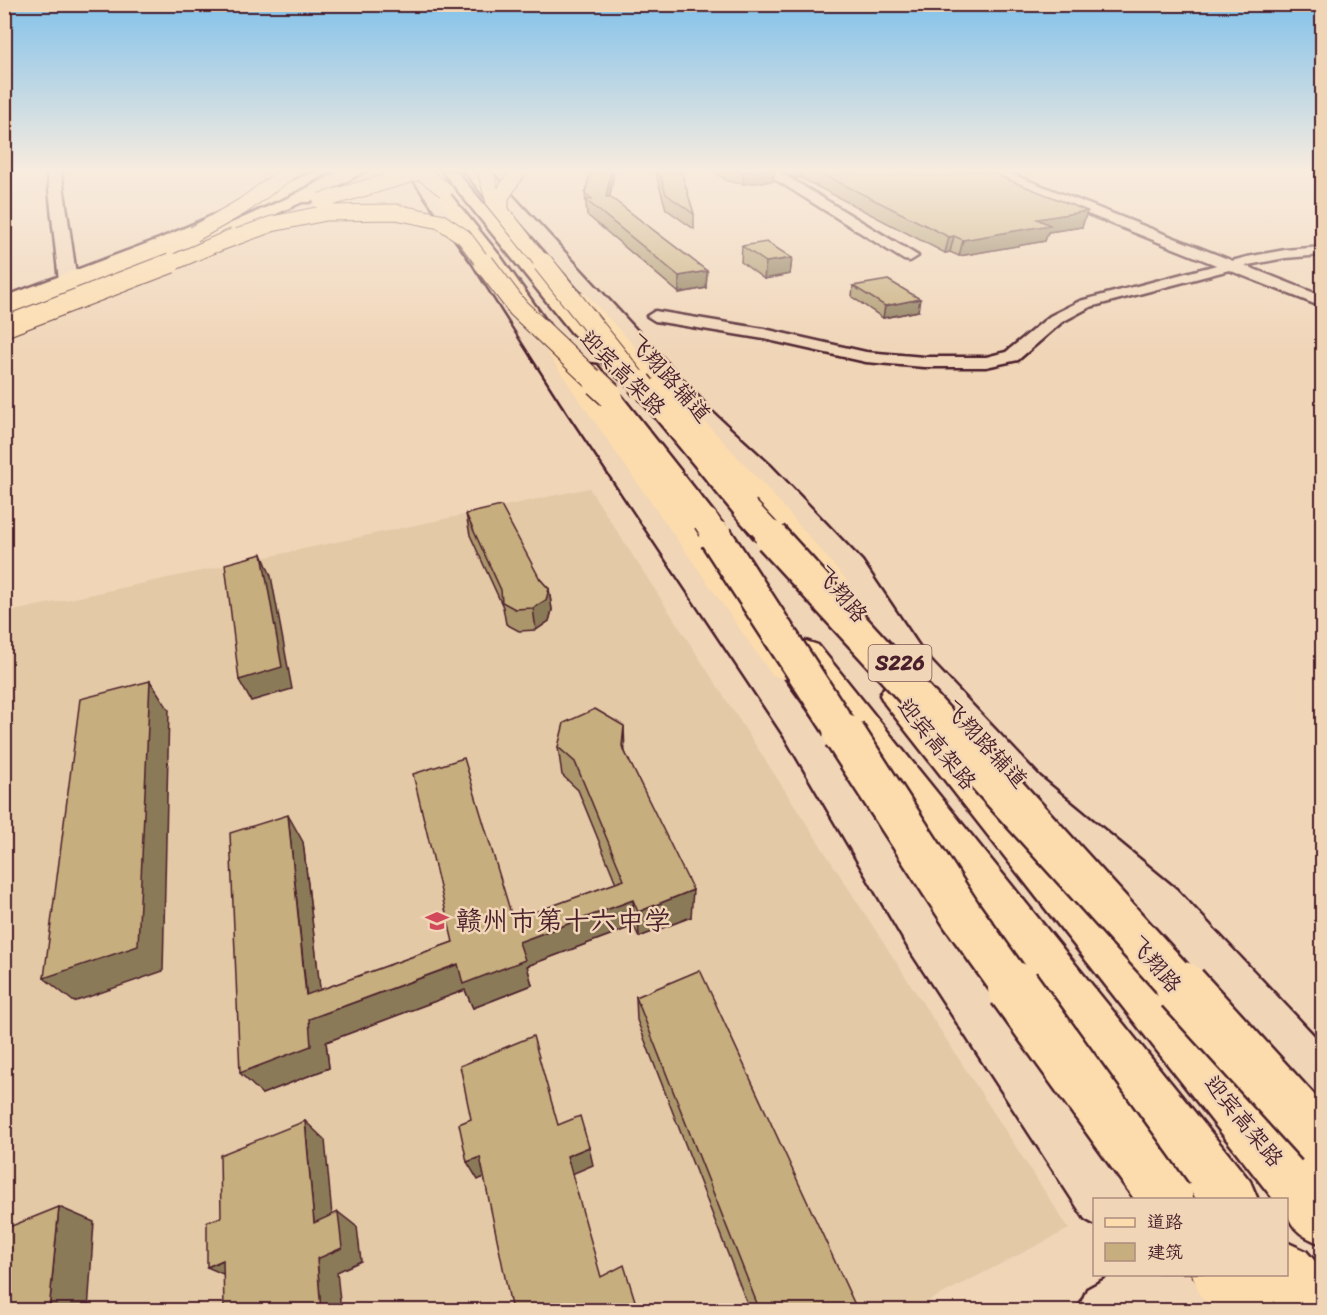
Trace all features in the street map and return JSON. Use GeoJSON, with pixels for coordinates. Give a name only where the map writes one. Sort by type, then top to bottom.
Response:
{"type":"FeatureCollection","features":[{"type":"Feature","properties":{"kind":"main road"},"geometry":{"type":"LineString","coordinates":[[4,303],[142,254],[192,232]]}},
{"type":"Feature","properties":{"kind":"main road"},"geometry":{"type":"LineString","coordinates":[[4,311],[195,232]]}},
{"type":"Feature","properties":{"kind":"main road"},"geometry":{"type":"LineString","coordinates":[[4,311],[75,287],[209,232]]}},
{"type":"Feature","properties":{"kind":"main road"},"geometry":{"type":"LineString","coordinates":[[4,320],[190,248],[224,232]]}},
{"type":"Feature","properties":{"kind":"main road"},"geometry":{"type":"LineString","coordinates":[[4,327],[61,306],[231,232]]}},
{"type":"Feature","properties":{"kind":"main road"},"geometry":{"type":"LineString","coordinates":[[4,327],[154,271],[245,232]]}},
{"type":"Feature","properties":{"kind":"main road"},"geometry":{"type":"LineString","coordinates":[[215,245],[249,232]]}},
{"type":"Feature","properties":{"kind":"main road"},"geometry":{"type":"LineString","coordinates":[[457,232],[464,237],[518,308],[627,392]]}},
{"type":"Feature","properties":{"kind":"main road"},"geometry":{"type":"LineString","coordinates":[[477,232],[589,398],[821,717],[1186,1198]]}},
{"type":"Feature","properties":{"kind":"main road","name":"迎宾高架路"},"geometry":{"type":"LineString","coordinates":[[491,232],[579,329],[627,392],[706,521],[1229,1198]]}},
{"type":"Feature","properties":{"kind":"main road","name":"飞翔路"},"geometry":{"type":"LineString","coordinates":[[510,232],[543,259],[771,510],[1323,1160]]}},
{"type":"Feature","properties":{"kind":"main road"},"geometry":{"type":"LineString","coordinates":[[520,232],[571,300],[627,392]]}},
{"type":"Feature","properties":{"kind":"main road","name":"迎宾高架路"},"geometry":{"type":"LineString","coordinates":[[627,392],[746,509],[1323,1216]]}},
{"type":"Feature","properties":{"kind":"main road"},"geometry":{"type":"LineString","coordinates":[[746,509],[1323,1142]]}},
{"type":"Feature","properties":{"kind":"main road"},"geometry":{"type":"LineString","coordinates":[[706,521],[962,916],[1166,1198]]}},
{"type":"Feature","properties":{"kind":"main road"},"geometry":{"type":"LineString","coordinates":[[1288,1271],[1318,1311]]}},
{"type":"Feature","properties":{"kind":"main road"},"geometry":{"type":"LineString","coordinates":[[1222,1276],[1247,1311]]}},
{"type":"Feature","properties":{"kind":"main road"},"geometry":{"type":"LineString","coordinates":[[1246,1276],[1272,1311]]}},
{"type":"Feature","properties":{"kind":"street"},"geometry":{"type":"LineString","coordinates":[[62,232],[68,281]]}},
{"type":"Feature","properties":{"kind":"street"},"geometry":{"type":"LineString","coordinates":[[459,232],[572,402],[799,729],[925,934],[1103,1198]]}},
{"type":"Feature","properties":{"kind":"street","name":"飞翔路辅道"},"geometry":{"type":"LineString","coordinates":[[539,232],[703,416],[761,470],[852,568],[913,663],[1026,788],[1161,903],[1323,1080]]}},
{"type":"Feature","properties":{"kind":"street"},"geometry":{"type":"LineString","coordinates":[[871,232],[910,256]]}},
{"type":"Feature","properties":{"kind":"street"},"geometry":{"type":"LineString","coordinates":[[1144,232],[1323,302]]}},
{"type":"Feature","properties":{"kind":"street"},"geometry":{"type":"LineString","coordinates":[[1171,232],[1323,289]]}},
{"type":"Feature","properties":{"kind":"street"},"geometry":{"type":"LineString","coordinates":[[655,316],[764,334],[866,357],[924,362],[986,362],[1012,356],[1056,319],[1085,304],[1246,261],[1285,254],[1323,251]]}},
{"type":"Feature","properties":{"kind":"street"},"geometry":{"type":"LineString","coordinates":[[1108,1311],[1165,1289]]}},
{"type":"Feature","properties":{"kind":"shaded area","name":"赣州市第十六中学"},"geometry":{"type":"Polygon","coordinates":[[[589,488],[1069,1229],[911,1310],[5,1310],[4,613],[589,488]]]}},
{"type":"Feature","properties":{"kind":"building"},"geometry":{"type":"Polygon","coordinates":[[[626,232],[656,232],[707,271],[679,276],[626,232]]]}},
{"type":"Feature","properties":{"kind":"building"},"geometry":{"type":"Polygon","coordinates":[[[940,232],[1007,232],[963,240],[954,236],[949,237],[940,232]]]}},
{"type":"Feature","properties":{"kind":"building"},"geometry":{"type":"Polygon","coordinates":[[[767,242],[792,258],[766,262],[742,246],[767,242]]]}},
{"type":"Feature","properties":{"kind":"building"},"geometry":{"type":"Polygon","coordinates":[[[888,280],[920,299],[885,306],[853,286],[888,280]]]}},
{"type":"Feature","properties":{"kind":"building"},"geometry":{"type":"Polygon","coordinates":[[[501,506],[540,579],[549,589],[546,600],[533,608],[515,609],[502,602],[501,590],[466,514],[501,506]]]}},
{"type":"Feature","properties":{"kind":"building"},"geometry":{"type":"Polygon","coordinates":[[[262,554],[282,667],[239,680],[225,564],[262,554]]]}},
{"type":"Feature","properties":{"kind":"building"},"geometry":{"type":"Polygon","coordinates":[[[150,681],[138,946],[44,978],[80,699],[150,681]]]}},
{"type":"Feature","properties":{"kind":"building"},"geometry":{"type":"Polygon","coordinates":[[[595,709],[624,726],[622,746],[693,890],[638,912],[633,900],[519,942],[525,960],[463,984],[458,964],[309,1019],[311,1046],[240,1073],[230,833],[288,815],[306,995],[453,942],[413,774],[464,758],[513,920],[624,880],[575,762],[558,747],[564,723],[595,709]]]}},
{"type":"Feature","properties":{"kind":"building"},"geometry":{"type":"Polygon","coordinates":[[[700,970],[856,1307],[851,1311],[760,1311],[636,997],[700,970]]]}},
{"type":"Feature","properties":{"kind":"building"},"geometry":{"type":"Polygon","coordinates":[[[533,1036],[558,1125],[580,1116],[589,1147],[567,1156],[601,1277],[624,1265],[636,1304],[623,1311],[512,1311],[480,1157],[467,1162],[459,1124],[471,1119],[460,1066],[533,1036]]]}},
{"type":"Feature","properties":{"kind":"building"},"geometry":{"type":"Polygon","coordinates":[[[305,1121],[314,1223],[338,1212],[342,1248],[317,1259],[321,1311],[224,1311],[223,1260],[207,1267],[207,1222],[221,1217],[220,1155],[305,1121]]]}},
{"type":"Feature","properties":{"kind":"building"},"geometry":{"type":"Polygon","coordinates":[[[59,1207],[49,1311],[4,1311],[4,1229],[59,1207]]]}},
{"type":"Feature","properties":{"kind":"place","name":"赣州市第十六中学"},"geometry":{"type":"Point","coordinates":[437,921]}}]}
